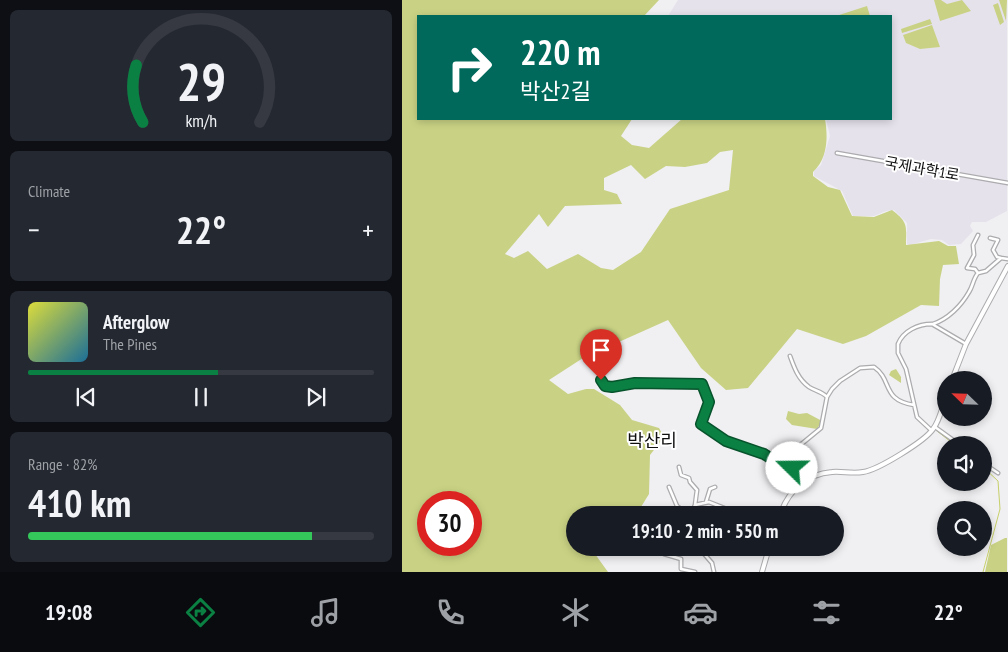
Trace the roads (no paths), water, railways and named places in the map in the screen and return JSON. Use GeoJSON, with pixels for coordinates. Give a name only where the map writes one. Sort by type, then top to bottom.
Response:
{"type":"FeatureCollection","features":[{"type":"Feature","properties":{"kind":"main road"},"geometry":{"type":"LineString","coordinates":[[956,371],[966,344],[1008,266]]}},
{"type":"Feature","properties":{"kind":"main road"},"geometry":{"type":"LineString","coordinates":[[783,506],[786,498],[803,482],[832,472],[864,472],[875,468],[933,428],[937,418]]}},
{"type":"Feature","properties":{"kind":"main road"},"geometry":{"type":"LineString","coordinates":[[762,572],[767,556]]}},
{"type":"Feature","properties":{"kind":"street","name":"국제과학1로"},"geometry":{"type":"LineString","coordinates":[[837,153],[1008,183]]}},
{"type":"Feature","properties":{"kind":"street"},"geometry":{"type":"LineString","coordinates":[[978,235],[973,245],[974,255],[967,268],[976,269],[978,273]]}},
{"type":"Feature","properties":{"kind":"street"},"geometry":{"type":"LineString","coordinates":[[990,238],[998,240],[993,250],[997,257],[1008,259]]}},
{"type":"Feature","properties":{"kind":"street"},"geometry":{"type":"LineString","coordinates":[[978,273],[986,271],[1001,258]]}},
{"type":"Feature","properties":{"kind":"street"},"geometry":{"type":"LineString","coordinates":[[946,436],[917,417],[906,369],[898,353],[898,344],[907,332],[926,324],[946,320],[969,293],[978,273]]}},
{"type":"Feature","properties":{"kind":"street"},"geometry":{"type":"LineString","coordinates":[[932,324],[966,344]]}},
{"type":"Feature","properties":{"kind":"street"},"geometry":{"type":"LineString","coordinates":[[790,356],[798,375],[809,386],[827,397]]}},
{"type":"Feature","properties":{"kind":"street"},"geometry":{"type":"LineString","coordinates":[[784,467],[794,451],[821,428],[827,397],[840,381],[860,368],[868,366],[878,369],[893,396],[903,403],[914,405]]}},
{"type":"Feature","properties":{"kind":"street"},"geometry":{"type":"LineString","coordinates":[[601,380],[605,386],[612,387],[635,383],[702,384],[709,402],[702,416],[701,424],[705,429],[712,430],[726,441],[764,454],[803,482]]}},
{"type":"Feature","properties":{"kind":"street"},"geometry":{"type":"LineString","coordinates":[[786,462],[803,482]]}},
{"type":"Feature","properties":{"kind":"street"},"geometry":{"type":"LineString","coordinates":[[679,467],[680,475],[689,478],[697,490],[695,505],[706,502],[717,506]]}},
{"type":"Feature","properties":{"kind":"street"},"geometry":{"type":"LineString","coordinates":[[992,470],[998,474]]}},
{"type":"Feature","properties":{"kind":"street"},"geometry":{"type":"LineString","coordinates":[[669,487],[677,506]]}},
{"type":"Feature","properties":{"kind":"street"},"geometry":{"type":"LineString","coordinates":[[706,502],[710,489],[715,487]]}},
{"type":"Feature","properties":{"kind":"street"},"geometry":{"type":"LineString","coordinates":[[671,556],[681,559],[681,569],[695,572]]}},
{"type":"Feature","properties":{"kind":"street"},"geometry":{"type":"LineString","coordinates":[[706,556],[712,563],[714,572]]}},
{"type":"Feature","properties":{"kind":"waterway"},"geometry":{"type":"LineString","coordinates":[[937,431],[943,436]]}},
{"type":"Feature","properties":{"kind":"waterway"},"geometry":{"type":"LineString","coordinates":[[983,572],[1000,509],[998,481],[992,475]]}},
{"type":"Feature","properties":{"kind":"district","name":"박산리"},"geometry":{"type":"Point","coordinates":[652,441]}}]}
